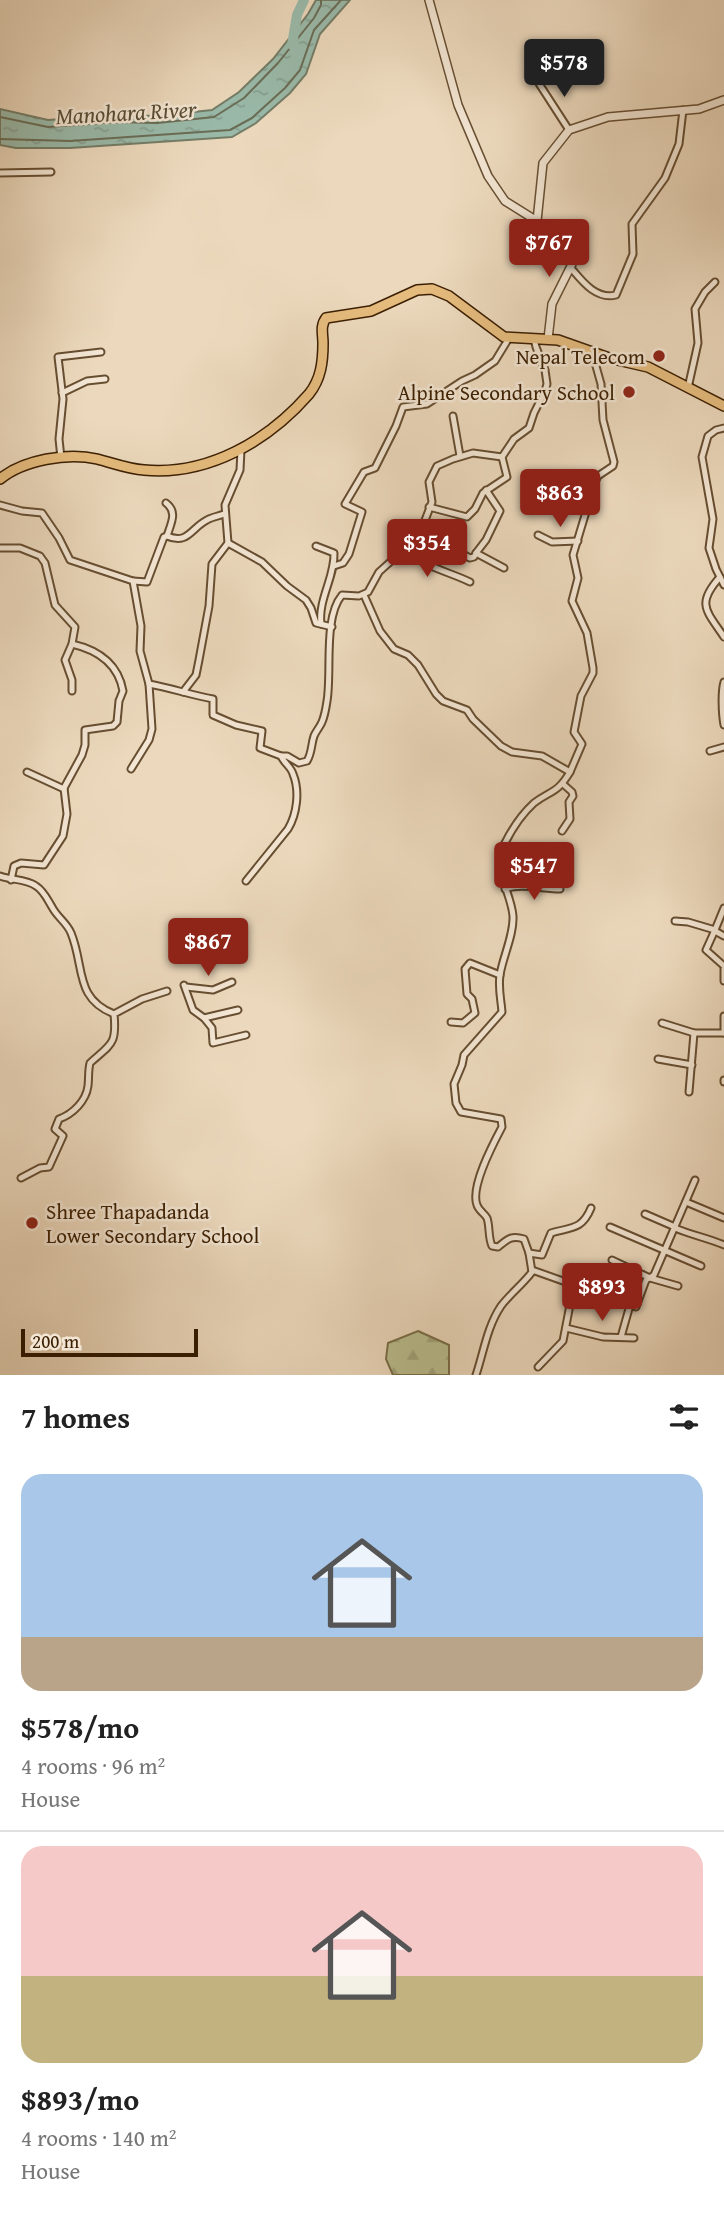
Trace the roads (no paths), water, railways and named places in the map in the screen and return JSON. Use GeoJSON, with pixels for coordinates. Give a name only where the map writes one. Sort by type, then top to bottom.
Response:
{"type":"FeatureCollection","features":[{"type":"Feature","properties":{"kind":"main road"},"geometry":{"type":"LineString","coordinates":[[0,479],[25,465],[61,458],[82,457],[150,471],[202,464],[241,450],[295,408],[318,380],[323,322],[330,316],[371,312],[417,290],[432,289],[459,302],[496,332],[509,338],[548,339],[648,367],[724,406]]}},
{"type":"Feature","properties":{"kind":"street"},"geometry":{"type":"LineString","coordinates":[[429,0],[458,105],[488,176],[505,201],[537,221],[565,250],[572,264],[555,296],[548,339]]}},
{"type":"Feature","properties":{"kind":"street"},"geometry":{"type":"LineString","coordinates":[[538,82],[569,130]]}},
{"type":"Feature","properties":{"kind":"street"},"geometry":{"type":"LineString","coordinates":[[537,221],[543,163],[569,130],[608,117],[699,109],[724,100]]}},
{"type":"Feature","properties":{"kind":"street"},"geometry":{"type":"LineString","coordinates":[[571,268],[584,283],[603,296],[616,295],[633,254],[632,224],[666,178],[679,144],[683,110]]}},
{"type":"Feature","properties":{"kind":"street"},"geometry":{"type":"LineString","coordinates":[[0,173],[51,172]]}},
{"type":"Feature","properties":{"kind":"street"},"geometry":{"type":"LineString","coordinates":[[688,388],[698,343],[695,309],[715,282]]}},
{"type":"Feature","properties":{"kind":"street"},"geometry":{"type":"LineString","coordinates":[[334,566],[343,563],[349,554],[362,512],[345,504],[364,472],[375,468],[403,407],[427,404],[475,375],[495,361],[509,338]]}},
{"type":"Feature","properties":{"kind":"street"},"geometry":{"type":"LineString","coordinates":[[429,507],[467,517],[486,490],[507,477],[502,457],[514,439],[529,428],[547,384],[534,339]]}},
{"type":"Feature","properties":{"kind":"street"},"geometry":{"type":"LineString","coordinates":[[61,458],[59,439],[62,393],[58,357],[101,352]]}},
{"type":"Feature","properties":{"kind":"street"},"geometry":{"type":"LineString","coordinates":[[476,1375],[481,1351],[501,1306],[532,1270],[524,1240],[516,1237],[506,1239],[498,1247],[492,1246],[487,1220],[478,1209],[475,1196],[502,1121],[461,1112],[456,1104],[454,1088],[466,1051],[502,1012],[500,975],[513,921],[500,867],[505,844],[533,804],[563,784],[582,744],[574,732],[581,696],[593,673],[587,633],[572,601],[578,578],[573,555],[596,478],[612,467],[614,462],[603,420],[601,384],[592,352]]}},
{"type":"Feature","properties":{"kind":"street"},"geometry":{"type":"LineString","coordinates":[[62,393],[87,382],[105,379]]}},
{"type":"Feature","properties":{"kind":"street"},"geometry":{"type":"LineString","coordinates":[[453,416],[460,457]]}},
{"type":"Feature","properties":{"kind":"street"},"geometry":{"type":"LineString","coordinates":[[724,428],[708,436],[702,457],[713,519],[709,548],[724,584]]}},
{"type":"Feature","properties":{"kind":"street"},"geometry":{"type":"LineString","coordinates":[[183,692],[196,675],[200,660],[213,561],[228,543],[225,505],[240,470],[241,450]]}},
{"type":"Feature","properties":{"kind":"street"},"geometry":{"type":"LineString","coordinates":[[149,684],[213,699],[213,715],[236,725],[262,731],[261,748],[287,756],[299,763],[307,761],[327,703],[332,614],[342,595],[364,595],[368,592],[379,572],[419,536],[432,498],[429,482],[433,471],[441,463],[473,453],[502,457]]}},
{"type":"Feature","properties":{"kind":"street"},"geometry":{"type":"LineString","coordinates":[[419,536],[437,540],[470,558],[474,557],[500,511],[486,490]]}},
{"type":"Feature","properties":{"kind":"street"},"geometry":{"type":"LineString","coordinates":[[0,505],[42,513],[69,560],[133,581],[147,582],[164,537],[167,536],[173,513],[166,503]]}},
{"type":"Feature","properties":{"kind":"street"},"geometry":{"type":"LineString","coordinates":[[167,536],[179,540],[206,520],[224,514]]}},
{"type":"Feature","properties":{"kind":"street"},"geometry":{"type":"LineString","coordinates":[[538,535],[552,542],[578,541]]}},
{"type":"Feature","properties":{"kind":"street"},"geometry":{"type":"LineString","coordinates":[[228,543],[262,562],[312,608],[315,621],[331,627]]}},
{"type":"Feature","properties":{"kind":"street"},"geometry":{"type":"LineString","coordinates":[[317,546],[334,553],[334,566],[319,611],[321,625]]}},
{"type":"Feature","properties":{"kind":"street"},"geometry":{"type":"LineString","coordinates":[[0,548],[27,550],[40,556],[45,563],[55,605],[75,627],[65,660],[72,680],[72,691]]}},
{"type":"Feature","properties":{"kind":"street"},"geometry":{"type":"LineString","coordinates":[[404,548],[411,556],[470,582]]}},
{"type":"Feature","properties":{"kind":"street"},"geometry":{"type":"LineString","coordinates":[[477,553],[504,568]]}},
{"type":"Feature","properties":{"kind":"street"},"geometry":{"type":"LineString","coordinates":[[720,577],[708,591],[705,601],[707,611],[724,637]]}},
{"type":"Feature","properties":{"kind":"street"},"geometry":{"type":"LineString","coordinates":[[131,769],[149,740],[152,729],[149,684],[139,651],[141,626],[133,581]]}},
{"type":"Feature","properties":{"kind":"street"},"geometry":{"type":"LineString","coordinates":[[364,595],[380,631],[394,649],[408,655],[418,665],[443,701],[467,709],[473,719],[501,746],[512,752],[542,756],[570,772]]}},
{"type":"Feature","properties":{"kind":"street"},"geometry":{"type":"LineString","coordinates":[[11,880],[14,866],[21,863],[44,865],[61,840],[67,814],[64,789],[82,755],[85,730],[115,725],[119,711],[123,691],[115,667],[90,649],[72,644]]}},
{"type":"Feature","properties":{"kind":"street"},"geometry":{"type":"LineString","coordinates":[[724,682],[721,692],[724,725]]}},
{"type":"Feature","properties":{"kind":"street"},"geometry":{"type":"LineString","coordinates":[[710,751],[724,747]]}},
{"type":"Feature","properties":{"kind":"street"},"geometry":{"type":"LineString","coordinates":[[246,881],[294,820],[296,783],[293,773],[281,756]]}},
{"type":"Feature","properties":{"kind":"street"},"geometry":{"type":"LineString","coordinates":[[27,772],[64,789]]}},
{"type":"Feature","properties":{"kind":"street"},"geometry":{"type":"LineString","coordinates":[[562,831],[570,819],[569,802],[573,796],[563,784]]}},
{"type":"Feature","properties":{"kind":"street"},"geometry":{"type":"LineString","coordinates":[[0,876],[34,884],[46,895],[53,910],[71,933],[84,984],[91,1000],[100,1009],[114,1014],[142,999],[167,991]]}},
{"type":"Feature","properties":{"kind":"street"},"geometry":{"type":"LineString","coordinates":[[505,889],[515,886],[560,889]]}},
{"type":"Feature","properties":{"kind":"street"},"geometry":{"type":"LineString","coordinates":[[724,908],[706,950],[724,967],[724,981]]}},
{"type":"Feature","properties":{"kind":"street"},"geometry":{"type":"LineString","coordinates":[[675,921],[715,930],[724,936]]}},
{"type":"Feature","properties":{"kind":"street"},"geometry":{"type":"LineString","coordinates":[[450,1022],[463,1023],[475,1013],[472,999],[467,994],[466,970],[470,964],[500,975]]}},
{"type":"Feature","properties":{"kind":"street"},"geometry":{"type":"LineString","coordinates":[[232,982],[213,990],[185,986],[193,1010],[212,1028],[213,1043],[246,1035]]}},
{"type":"Feature","properties":{"kind":"street"},"geometry":{"type":"LineString","coordinates":[[204,1018],[238,1010]]}},
{"type":"Feature","properties":{"kind":"street"},"geometry":{"type":"LineString","coordinates":[[21,1178],[40,1168],[49,1167],[63,1136],[54,1129],[60,1119],[69,1116],[84,1098],[88,1089],[90,1063],[107,1050],[114,1036],[114,1014]]}},
{"type":"Feature","properties":{"kind":"street"},"geometry":{"type":"LineString","coordinates":[[662,1023],[694,1032],[724,1033],[724,1018]]}},
{"type":"Feature","properties":{"kind":"street"},"geometry":{"type":"LineString","coordinates":[[689,1092],[694,1032]]}},
{"type":"Feature","properties":{"kind":"street"},"geometry":{"type":"LineString","coordinates":[[658,1059],[692,1065]]}},
{"type":"Feature","properties":{"kind":"street"},"geometry":{"type":"LineString","coordinates":[[532,1270],[636,1307],[646,1280],[654,1275],[695,1180]]}},
{"type":"Feature","properties":{"kind":"street"},"geometry":{"type":"LineString","coordinates":[[686,1202],[724,1218]]}},
{"type":"Feature","properties":{"kind":"street"},"geometry":{"type":"LineString","coordinates":[[529,1252],[542,1255],[551,1233],[578,1226],[587,1219],[591,1208]]}},
{"type":"Feature","properties":{"kind":"street"},"geometry":{"type":"LineString","coordinates":[[645,1214],[699,1238],[724,1245]]}},
{"type":"Feature","properties":{"kind":"street"},"geometry":{"type":"LineString","coordinates":[[610,1227],[701,1266]]}},
{"type":"Feature","properties":{"kind":"street"},"geometry":{"type":"LineString","coordinates":[[612,1260],[650,1278],[678,1286]]}},
{"type":"Feature","properties":{"kind":"street"},"geometry":{"type":"LineString","coordinates":[[538,1367],[561,1344],[574,1284]]}},
{"type":"Feature","properties":{"kind":"street"},"geometry":{"type":"LineString","coordinates":[[621,1337],[630,1305]]}},
{"type":"Feature","properties":{"kind":"street"},"geometry":{"type":"LineString","coordinates":[[566,1328],[603,1337],[634,1339]]}},
{"type":"Feature","properties":{"kind":"water"},"geometry":{"type":"Polygon","coordinates":[[[316,0],[350,0],[320,34],[306,74],[290,93],[256,123],[232,137],[70,148],[16,148],[0,145],[0,109],[48,120],[117,115],[156,116],[212,110],[239,92],[273,59],[316,0]]]}},
{"type":"Feature","properties":{"kind":"waterway","name":"Manohara River"},"geometry":{"type":"LineString","coordinates":[[292,45],[297,15],[304,0]]}},
{"type":"Feature","properties":{"kind":"place","name":"Nepal Telecom"},"geometry":{"type":"Point","coordinates":[659,356]}},
{"type":"Feature","properties":{"kind":"place","name":"Alpine Secondary School"},"geometry":{"type":"Point","coordinates":[629,392]}},
{"type":"Feature","properties":{"kind":"place","name":"Shree Thapadanda Lower Secondary School"},"geometry":{"type":"Point","coordinates":[32,1223]}}]}
